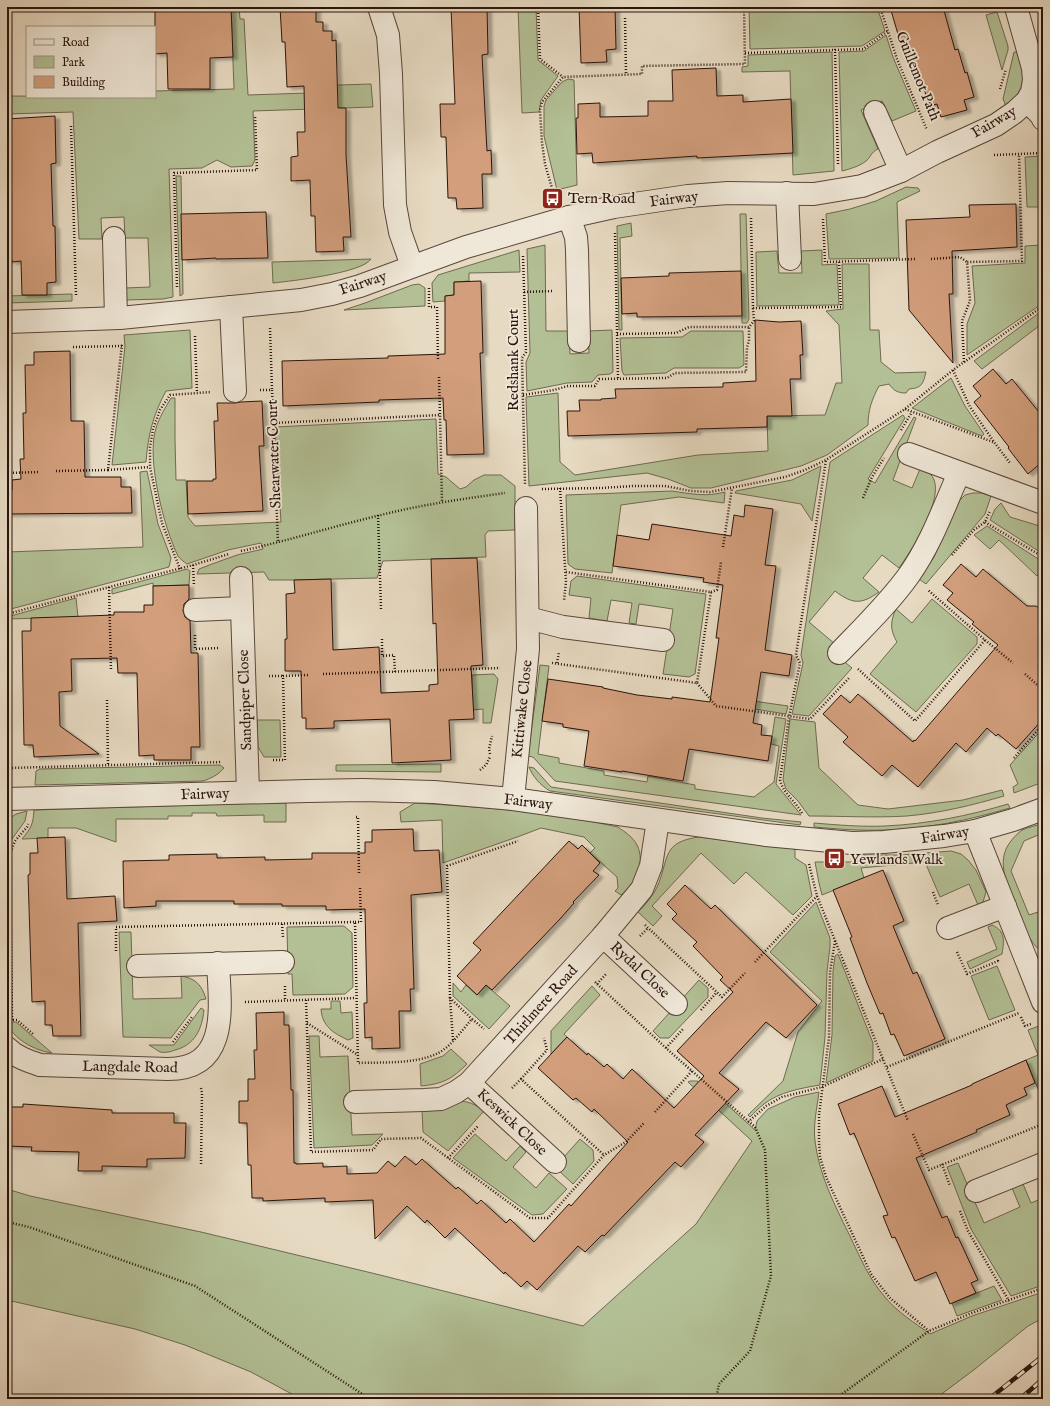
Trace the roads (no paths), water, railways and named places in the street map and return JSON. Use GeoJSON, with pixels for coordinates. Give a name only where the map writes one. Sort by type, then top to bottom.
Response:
{"type":"FeatureCollection","features":[{"type":"Feature","properties":{"kind":"street"},"geometry":{"type":"LineString","coordinates":[[379,7],[388,35],[391,74],[395,205],[400,232],[416,265]]}},
{"type":"Feature","properties":{"kind":"street","name":"Fairway"},"geometry":{"type":"LineString","coordinates":[[7,322],[118,318],[301,300],[332,294],[360,286],[466,246],[569,217],[614,207],[688,196],[728,193],[814,194],[862,186],[901,171],[937,152],[996,125],[1015,112],[1027,101],[1032,92],[1034,80],[1033,68],[1016,7]]}},
{"type":"Feature","properties":{"kind":"street"},"geometry":{"type":"LineString","coordinates":[[1027,101],[1043,119]]}},
{"type":"Feature","properties":{"kind":"street"},"geometry":{"type":"LineString","coordinates":[[875,112],[901,171]]}},
{"type":"Feature","properties":{"kind":"street"},"geometry":{"type":"LineString","coordinates":[[787,193],[790,259]]}},
{"type":"Feature","properties":{"kind":"street"},"geometry":{"type":"LineString","coordinates":[[569,217],[576,237],[578,250],[579,341]]}},
{"type":"Feature","properties":{"kind":"street"},"geometry":{"type":"LineString","coordinates":[[114,238],[118,318]]}},
{"type":"Feature","properties":{"kind":"street"},"geometry":{"type":"LineString","coordinates":[[231,307],[235,391]]}},
{"type":"Feature","properties":{"kind":"street"},"geometry":{"type":"LineString","coordinates":[[909,454],[1043,503]]}},
{"type":"Feature","properties":{"kind":"street"},"geometry":{"type":"LineString","coordinates":[[839,652],[876,615],[910,575],[925,548],[959,473]]}},
{"type":"Feature","properties":{"kind":"street","name":"Kittiwake Close"},"geometry":{"type":"LineString","coordinates":[[513,799],[528,649],[526,499]]}},
{"type":"Feature","properties":{"kind":"street","name":"Sandpiper Close"},"geometry":{"type":"LineString","coordinates":[[241,578],[248,792]]}},
{"type":"Feature","properties":{"kind":"street"},"geometry":{"type":"LineString","coordinates":[[195,610],[242,608]]}},
{"type":"Feature","properties":{"kind":"street"},"geometry":{"type":"LineString","coordinates":[[528,618],[563,627],[664,640]]}},
{"type":"Feature","properties":{"kind":"street","name":"Fairway"},"geometry":{"type":"LineString","coordinates":[[7,799],[356,790],[434,792],[513,799],[658,820],[809,829],[852,843],[884,842],[944,836],[1013,820],[1043,809]]}},
{"type":"Feature","properties":{"kind":"street","name":"Thirlmere Road"},"geometry":{"type":"LineString","coordinates":[[354,1102],[424,1100],[441,1098],[456,1092],[470,1083],[603,936],[642,889],[647,878],[653,853],[658,820]]}},
{"type":"Feature","properties":{"kind":"street"},"geometry":{"type":"LineString","coordinates":[[975,830],[1005,906],[1038,977],[1043,1002]]}},
{"type":"Feature","properties":{"kind":"street"},"geometry":{"type":"LineString","coordinates":[[948,928],[1005,906]]}},
{"type":"Feature","properties":{"kind":"street","name":"Rydal Close"},"geometry":{"type":"LineString","coordinates":[[603,936],[676,1004]]}},
{"type":"Feature","properties":{"kind":"street"},"geometry":{"type":"LineString","coordinates":[[138,966],[283,962]]}},
{"type":"Feature","properties":{"kind":"street","name":"Langdale Road"},"geometry":{"type":"LineString","coordinates":[[7,1048],[12,1053],[40,1065],[177,1069],[193,1065],[205,1056],[213,1044],[218,1030],[220,1003],[218,963]]}},
{"type":"Feature","properties":{"kind":"street","name":"Keswick Close"},"geometry":{"type":"LineString","coordinates":[[470,1083],[555,1162]]}},
{"type":"Feature","properties":{"kind":"street"},"geometry":{"type":"LineString","coordinates":[[976,1191],[1043,1164]]}},
{"type":"Feature","properties":{"kind":"railway"},"geometry":{"type":"LineString","coordinates":[[989,1399],[1043,1356]]}},
{"type":"Feature","properties":{"kind":"railway"},"geometry":{"type":"LineString","coordinates":[[1020,1399],[1043,1379]]}},
{"type":"Feature","properties":{"kind":"place","name":"Tern Road"},"geometry":{"type":"Point","coordinates":[552,198]}},
{"type":"Feature","properties":{"kind":"place","name":"Yewlands Walk"},"geometry":{"type":"Point","coordinates":[834,859]}}]}
